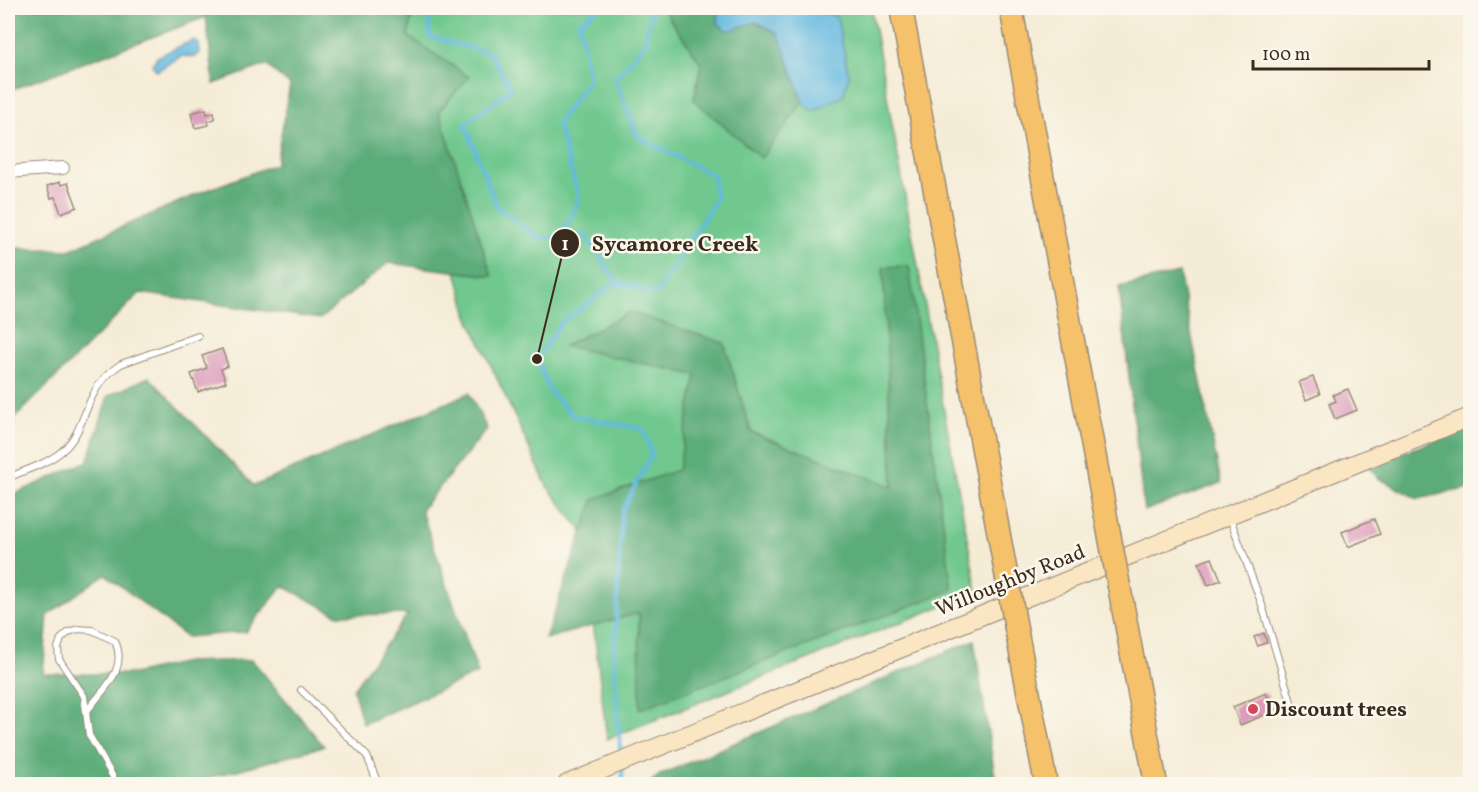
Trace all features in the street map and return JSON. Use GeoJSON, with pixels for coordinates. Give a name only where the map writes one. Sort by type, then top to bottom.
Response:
{"type":"FeatureCollection","features":[{"type":"Feature","properties":{"kind":"highway"},"geometry":{"type":"LineString","coordinates":[[901,8],[1046,784]]}},
{"type":"Feature","properties":{"kind":"highway"},"geometry":{"type":"LineString","coordinates":[[1011,8],[1156,784]]}},
{"type":"Feature","properties":{"kind":"street"},"geometry":{"type":"LineString","coordinates":[[8,172],[63,168]]}},
{"type":"Feature","properties":{"kind":"street","name":"Willoughby Road"},"geometry":{"type":"LineString","coordinates":[[574,782],[1470,417]]}},
{"type":"Feature","properties":{"kind":"lane"},"geometry":{"type":"LineString","coordinates":[[8,478],[52,459],[63,450],[78,429],[96,387],[111,370],[121,364],[198,336]]}},
{"type":"Feature","properties":{"kind":"lane"},"geometry":{"type":"LineString","coordinates":[[1229,515],[1262,605],[1291,702]]}},
{"type":"Feature","properties":{"kind":"lane"},"geometry":{"type":"LineString","coordinates":[[87,711],[120,666],[120,655],[115,641],[92,630],[78,629],[69,632],[62,639],[58,648],[59,659],[84,696],[89,735],[117,784]]}},
{"type":"Feature","properties":{"kind":"lane"},"geometry":{"type":"LineString","coordinates":[[301,690],[367,756],[378,784]]}},
{"type":"Feature","properties":{"kind":"green space"},"geometry":{"type":"Polygon","coordinates":[[[8,8],[413,8],[408,36],[469,77],[439,111],[492,276],[388,263],[320,319],[140,293],[8,425],[8,248],[69,250],[202,192],[276,164],[290,85],[266,65],[214,84],[206,17],[8,91],[8,8]]]}},
{"type":"Feature","properties":{"kind":"green space"},"geometry":{"type":"Polygon","coordinates":[[[394,8],[871,8],[977,592],[607,739],[582,531],[547,486],[468,316],[392,32],[394,8]]]}},
{"type":"Feature","properties":{"kind":"green space"},"geometry":{"type":"Polygon","coordinates":[[[662,8],[719,8],[718,23],[756,22],[778,33],[803,102],[761,158],[694,100],[701,63],[662,8]]]}},
{"type":"Feature","properties":{"kind":"green space"},"geometry":{"type":"Polygon","coordinates":[[[909,266],[952,590],[640,709],[639,613],[545,639],[594,499],[678,470],[696,375],[564,346],[630,312],[724,343],[751,432],[893,487],[883,267],[909,266]]]}},
{"type":"Feature","properties":{"kind":"green space"},"geometry":{"type":"Polygon","coordinates":[[[1179,273],[1221,483],[1144,511],[1119,287],[1179,273]]]}},
{"type":"Feature","properties":{"kind":"green space"},"geometry":{"type":"Polygon","coordinates":[[[149,377],[254,486],[469,393],[487,429],[421,510],[478,673],[363,724],[353,689],[408,614],[338,615],[283,586],[245,632],[186,637],[105,574],[48,615],[43,674],[133,674],[186,662],[252,660],[324,746],[205,779],[206,784],[8,784],[8,497],[88,461],[108,396],[149,377]]]}},
{"type":"Feature","properties":{"kind":"green space"},"geometry":{"type":"Polygon","coordinates":[[[1470,428],[1470,488],[1418,499],[1378,478],[1368,465],[1470,428]]]}},
{"type":"Feature","properties":{"kind":"green space"},"geometry":{"type":"Polygon","coordinates":[[[974,640],[996,784],[648,784],[660,775],[974,640]]]}},
{"type":"Feature","properties":{"kind":"water"},"geometry":{"type":"Polygon","coordinates":[[[719,8],[810,8],[837,17],[849,76],[843,96],[813,111],[803,102],[778,33],[756,22],[727,31],[718,23],[719,8]]]}},
{"type":"Feature","properties":{"kind":"water"},"geometry":{"type":"Polygon","coordinates":[[[193,40],[199,44],[200,53],[195,57],[181,56],[157,71],[152,65],[157,57],[193,40]]]}},
{"type":"Feature","properties":{"kind":"building"},"geometry":{"type":"Polygon","coordinates":[[[206,109],[207,114],[214,112],[215,119],[208,121],[209,125],[195,128],[191,113],[206,109]]]}},
{"type":"Feature","properties":{"kind":"building"},"geometry":{"type":"Polygon","coordinates":[[[60,182],[61,185],[68,183],[77,207],[61,213],[55,197],[51,198],[47,186],[60,182]]]}},
{"type":"Feature","properties":{"kind":"building"},"geometry":{"type":"Polygon","coordinates":[[[222,349],[228,366],[221,369],[226,382],[198,392],[191,374],[207,368],[202,356],[222,349]]]}},
{"type":"Feature","properties":{"kind":"building"},"geometry":{"type":"Polygon","coordinates":[[[1313,377],[1320,394],[1306,400],[1299,382],[1313,377]]]}},
{"type":"Feature","properties":{"kind":"building"},"geometry":{"type":"Polygon","coordinates":[[[1348,389],[1357,410],[1335,419],[1329,404],[1336,401],[1333,395],[1348,389]]]}},
{"type":"Feature","properties":{"kind":"building"},"geometry":{"type":"Polygon","coordinates":[[[1374,519],[1380,534],[1348,547],[1342,532],[1374,519]]]}},
{"type":"Feature","properties":{"kind":"building"},"geometry":{"type":"Polygon","coordinates":[[[1212,558],[1221,580],[1208,585],[1199,563],[1212,558]]]}},
{"type":"Feature","properties":{"kind":"building"},"geometry":{"type":"Polygon","coordinates":[[[1264,633],[1267,642],[1258,646],[1254,637],[1264,633]]]}},
{"type":"Feature","properties":{"kind":"building","name":"Discount trees"},"geometry":{"type":"Polygon","coordinates":[[[1266,693],[1274,711],[1240,725],[1233,707],[1266,693]]]}},
{"type":"Feature","properties":{"kind":"waterway"},"geometry":{"type":"LineString","coordinates":[[428,8],[430,37],[490,53],[511,89],[465,124],[497,207],[539,238],[585,235],[617,282],[561,323],[537,359],[550,392],[573,416],[643,429],[652,454],[622,511],[614,664],[621,757]]}},
{"type":"Feature","properties":{"kind":"waterway"},"geometry":{"type":"LineString","coordinates":[[562,236],[579,198],[557,123],[589,80],[579,22],[599,8]]}},
{"type":"Feature","properties":{"kind":"waterway"},"geometry":{"type":"LineString","coordinates":[[617,282],[656,294],[716,199],[713,175],[638,137],[615,79],[645,43],[652,8]]}},
{"type":"Feature","properties":{"kind":"waterway"},"geometry":{"type":"LineString","coordinates":[[622,767],[623,784]]}},
{"type":"Feature","properties":{"kind":"place","name":"Sycamore Creek"},"geometry":{"type":"Point","coordinates":[537,359]}},
{"type":"Feature","properties":{"kind":"place","name":"Discount trees"},"geometry":{"type":"Point","coordinates":[1253,709]}}]}
